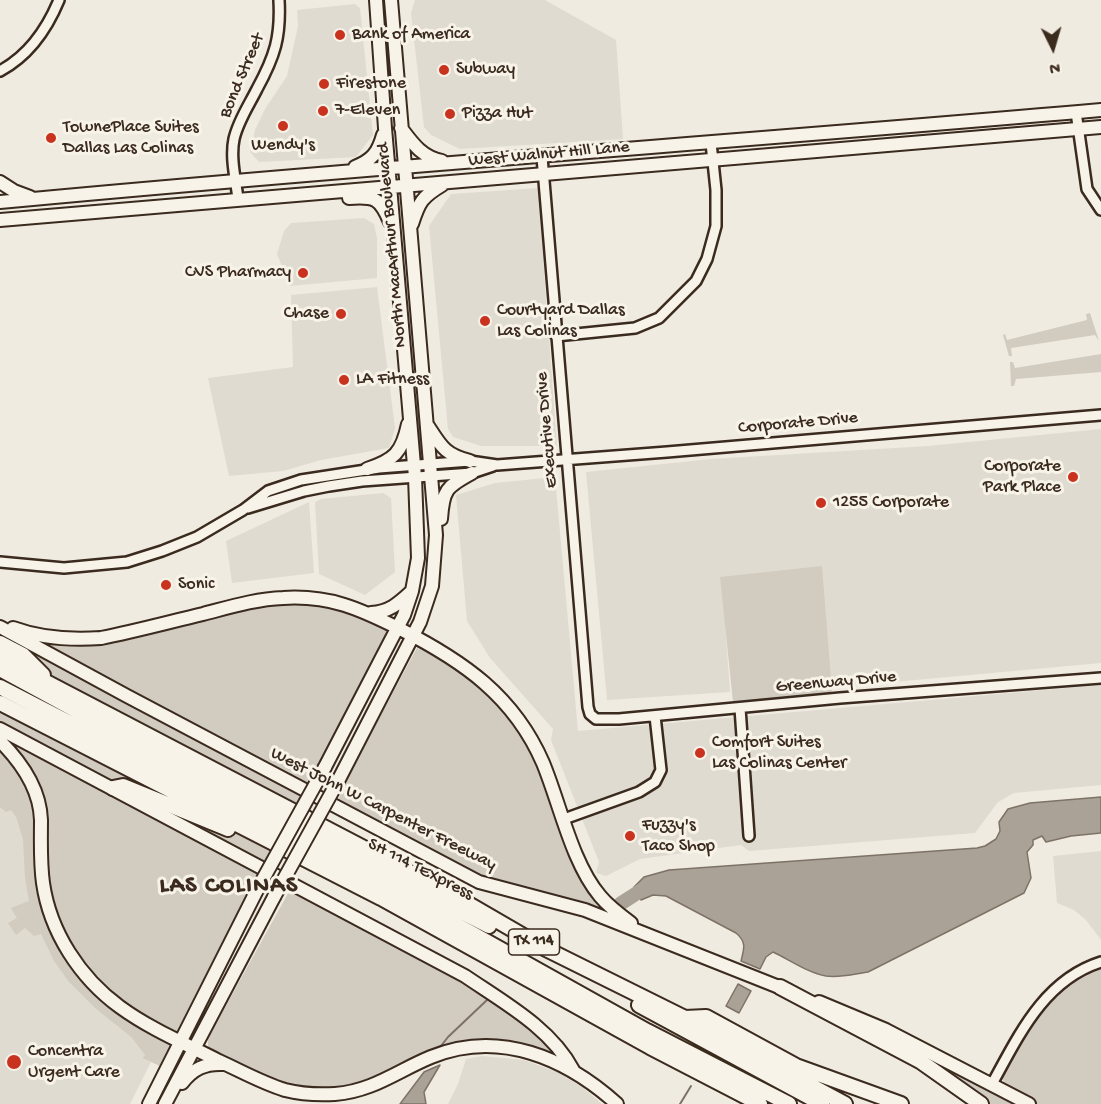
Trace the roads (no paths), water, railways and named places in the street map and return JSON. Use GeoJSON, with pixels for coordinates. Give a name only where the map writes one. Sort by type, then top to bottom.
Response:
{"type":"FeatureCollection","features":[{"type":"Feature","properties":{"kind":"highway"},"geometry":{"type":"LineString","coordinates":[[0,643],[23,655],[53,685]]}},
{"type":"Feature","properties":{"kind":"highway","name":"TX 114"},"geometry":{"type":"LineString","coordinates":[[0,658],[446,891],[546,950],[685,1018],[845,1104]]}},
{"type":"Feature","properties":{"kind":"highway","name":"SH 114 TEXpress"},"geometry":{"type":"LineString","coordinates":[[0,669],[206,781],[570,968],[822,1104]]}},
{"type":"Feature","properties":{"kind":"highway","name":"SH 114 TEXpress"},"geometry":{"type":"LineString","coordinates":[[0,687],[312,847],[647,1031],[789,1104]]}},
{"type":"Feature","properties":{"kind":"highway","name":"TX 114"},"geometry":{"type":"LineString","coordinates":[[0,703],[381,898],[650,1047],[760,1104]]}},
{"type":"Feature","properties":{"kind":"highway"},"geometry":{"type":"LineString","coordinates":[[113,788],[123,786],[223,827],[258,842],[337,883],[381,898]]}},
{"type":"Feature","properties":{"kind":"highway"},"geometry":{"type":"LineString","coordinates":[[780,987],[920,1061],[981,1104]]}},
{"type":"Feature","properties":{"kind":"highway"},"geometry":{"type":"LineString","coordinates":[[685,1018],[706,1017],[796,1066],[901,1104]]}},
{"type":"Feature","properties":{"kind":"highway"},"geometry":{"type":"LineString","coordinates":[[650,1047],[666,1064],[740,1104]]}},
{"type":"Feature","properties":{"kind":"main road","name":"North MacArthur Boulevard"},"geometry":{"type":"LineString","coordinates":[[149,1104],[257,890],[398,628],[412,591],[418,558],[415,472],[388,168],[376,0]]}},
{"type":"Feature","properties":{"kind":"main road","name":"North MacArthur Boulevard"},"geometry":{"type":"LineString","coordinates":[[165,1104],[413,636],[432,586],[436,535],[391,0]]}},
{"type":"Feature","properties":{"kind":"main road","name":"West Walnut Hill Lane"},"geometry":{"type":"LineString","coordinates":[[0,202],[1101,110]]}},
{"type":"Feature","properties":{"kind":"main road"},"geometry":{"type":"LineString","coordinates":[[400,127],[422,154],[455,163]]}},
{"type":"Feature","properties":{"kind":"main road","name":"West Walnut Hill Lane"},"geometry":{"type":"LineString","coordinates":[[0,220],[1101,127]]}},
{"type":"Feature","properties":{"kind":"main road"},"geometry":{"type":"LineString","coordinates":[[342,172],[370,160],[380,148],[385,128]]}},
{"type":"Feature","properties":{"kind":"main road"},"geometry":{"type":"LineString","coordinates":[[0,182],[14,191],[43,198]]}},
{"type":"Feature","properties":{"kind":"main road"},"geometry":{"type":"LineString","coordinates":[[410,231],[420,201],[445,183]]}},
{"type":"Feature","properties":{"kind":"main road"},"geometry":{"type":"LineString","coordinates":[[286,196],[301,200],[367,197],[378,200],[395,233]]}},
{"type":"Feature","properties":{"kind":"main road"},"geometry":{"type":"LineString","coordinates":[[367,470],[382,464],[399,451],[410,414]]}},
{"type":"Feature","properties":{"kind":"main road"},"geometry":{"type":"LineString","coordinates":[[427,425],[446,452],[471,467],[445,492],[436,535]]}},
{"type":"Feature","properties":{"kind":"main road"},"geometry":{"type":"LineString","coordinates":[[370,613],[392,609],[412,591]]}},
{"type":"Feature","properties":{"kind":"main road"},"geometry":{"type":"LineString","coordinates":[[0,625],[22,632],[79,639],[101,638],[240,604],[283,598],[336,602],[370,613],[442,651],[492,688],[506,704],[526,732],[542,761],[579,860],[600,896],[644,932]]}},
{"type":"Feature","properties":{"kind":"main road","name":"West John W Carpenter Freeway"},"geometry":{"type":"LineString","coordinates":[[0,625],[127,696],[479,882],[585,910],[846,1012],[886,1030],[1029,1104]]}},
{"type":"Feature","properties":{"kind":"main road"},"geometry":{"type":"LineString","coordinates":[[0,729],[465,976],[509,1005],[540,1030],[563,1053],[574,1071]]}},
{"type":"Feature","properties":{"kind":"main road"},"geometry":{"type":"LineString","coordinates":[[0,741],[14,755],[36,795],[41,819],[40,857],[45,897],[56,928],[68,951],[92,982],[118,1006],[139,1020],[271,1086],[288,1090],[318,1094],[346,1093],[392,1078],[431,1057],[474,1047],[503,1047],[524,1050],[550,1058],[574,1071],[617,1104]]}},
{"type":"Feature","properties":{"kind":"main road"},"geometry":{"type":"LineString","coordinates":[[165,1104],[190,1073],[207,1065],[228,1065]]}},
{"type":"Feature","properties":{"kind":"main road"},"geometry":{"type":"LineString","coordinates":[[156,1104],[162,1093],[164,1075]]}},
{"type":"Feature","properties":{"kind":"street"},"geometry":{"type":"LineString","coordinates":[[0,71],[29,49],[52,17],[59,0]]}},
{"type":"Feature","properties":{"kind":"street","name":"Bond Street"},"geometry":{"type":"LineString","coordinates":[[238,200],[233,141],[239,122],[261,83],[276,46],[280,27],[279,0]]}},
{"type":"Feature","properties":{"kind":"street"},"geometry":{"type":"LineString","coordinates":[[1076,112],[1087,189],[1101,210]]}},
{"type":"Feature","properties":{"kind":"street"},"geometry":{"type":"LineString","coordinates":[[556,336],[635,328],[659,318],[696,281],[707,259],[716,226],[716,190],[711,143]]}},
{"type":"Feature","properties":{"kind":"street","name":"Executive Drive"},"geometry":{"type":"LineString","coordinates":[[542,157],[587,700]]}},
{"type":"Feature","properties":{"kind":"street","name":"Corporate Drive"},"geometry":{"type":"LineString","coordinates":[[243,510],[304,491],[431,470],[1101,415]]}},
{"type":"Feature","properties":{"kind":"street","name":"Corporate Drive"},"geometry":{"type":"LineString","coordinates":[[0,562],[64,568],[127,562],[197,537],[243,510],[268,491],[302,480],[367,470],[415,472]]}},
{"type":"Feature","properties":{"kind":"street"},"geometry":{"type":"LineString","coordinates":[[302,480],[304,491]]}},
{"type":"Feature","properties":{"kind":"street","name":"Greenway Drive"},"geometry":{"type":"LineString","coordinates":[[587,700],[590,714],[596,719],[1101,678]]}},
{"type":"Feature","properties":{"kind":"street"},"geometry":{"type":"LineString","coordinates":[[740,708],[749,836]]}},
{"type":"Feature","properties":{"kind":"street"},"geometry":{"type":"LineString","coordinates":[[564,819],[639,792],[655,782],[661,770],[655,716]]}},
{"type":"Feature","properties":{"kind":"street"},"geometry":{"type":"LineString","coordinates":[[992,1084],[1044,998],[1077,972],[1101,962]]}},
{"type":"Feature","properties":{"kind":"waterway"},"geometry":{"type":"LineString","coordinates":[[620,904],[648,886],[653,886]]}},
{"type":"Feature","properties":{"kind":"waterway"},"geometry":{"type":"LineString","coordinates":[[441,1046],[487,1000]]}},
{"type":"Feature","properties":{"kind":"waterway"},"geometry":{"type":"LineString","coordinates":[[680,1104],[691,1086]]}},
{"type":"Feature","properties":{"kind":"place","name":"Bank of America"},"geometry":{"type":"Point","coordinates":[340,35]}},
{"type":"Feature","properties":{"kind":"place","name":"Subway"},"geometry":{"type":"Point","coordinates":[444,70]}},
{"type":"Feature","properties":{"kind":"place","name":"Firestone"},"geometry":{"type":"Point","coordinates":[324,84]}},
{"type":"Feature","properties":{"kind":"place","name":"7-Eleven"},"geometry":{"type":"Point","coordinates":[323,111]}},
{"type":"Feature","properties":{"kind":"place","name":"Pizza Hut"},"geometry":{"type":"Point","coordinates":[450,114]}},
{"type":"Feature","properties":{"kind":"place","name":"Wendy's"},"geometry":{"type":"Point","coordinates":[283,126]}},
{"type":"Feature","properties":{"kind":"place","name":"TownePlace Suites Dallas Las Colinas"},"geometry":{"type":"Point","coordinates":[51,138]}},
{"type":"Feature","properties":{"kind":"place","name":"CVS Pharmacy"},"geometry":{"type":"Point","coordinates":[303,273]}},
{"type":"Feature","properties":{"kind":"place","name":"Chase"},"geometry":{"type":"Point","coordinates":[341,314]}},
{"type":"Feature","properties":{"kind":"place","name":"Courtyard Dallas Las Colinas"},"geometry":{"type":"Point","coordinates":[485,321]}},
{"type":"Feature","properties":{"kind":"place","name":"LA Fitness"},"geometry":{"type":"Point","coordinates":[344,380]}},
{"type":"Feature","properties":{"kind":"place","name":"Corporate Park Place"},"geometry":{"type":"Point","coordinates":[1073,477]}},
{"type":"Feature","properties":{"kind":"place","name":"1255 Corporate"},"geometry":{"type":"Point","coordinates":[821,503]}},
{"type":"Feature","properties":{"kind":"place","name":"Sonic"},"geometry":{"type":"Point","coordinates":[166,585]}},
{"type":"Feature","properties":{"kind":"place","name":"Comfort Suites Las Colinas Center"},"geometry":{"type":"Point","coordinates":[700,753]}},
{"type":"Feature","properties":{"kind":"place","name":"Fuzzy's Taco Shop"},"geometry":{"type":"Point","coordinates":[630,836]}},
{"type":"Feature","properties":{"kind":"place","name":"Concentra Urgent Care"},"geometry":{"type":"Point","coordinates":[14,1062]}},
{"type":"Feature","properties":{"kind":"district","name":"LAS COLINAS"},"geometry":{"type":"Point","coordinates":[229,887]}}]}
